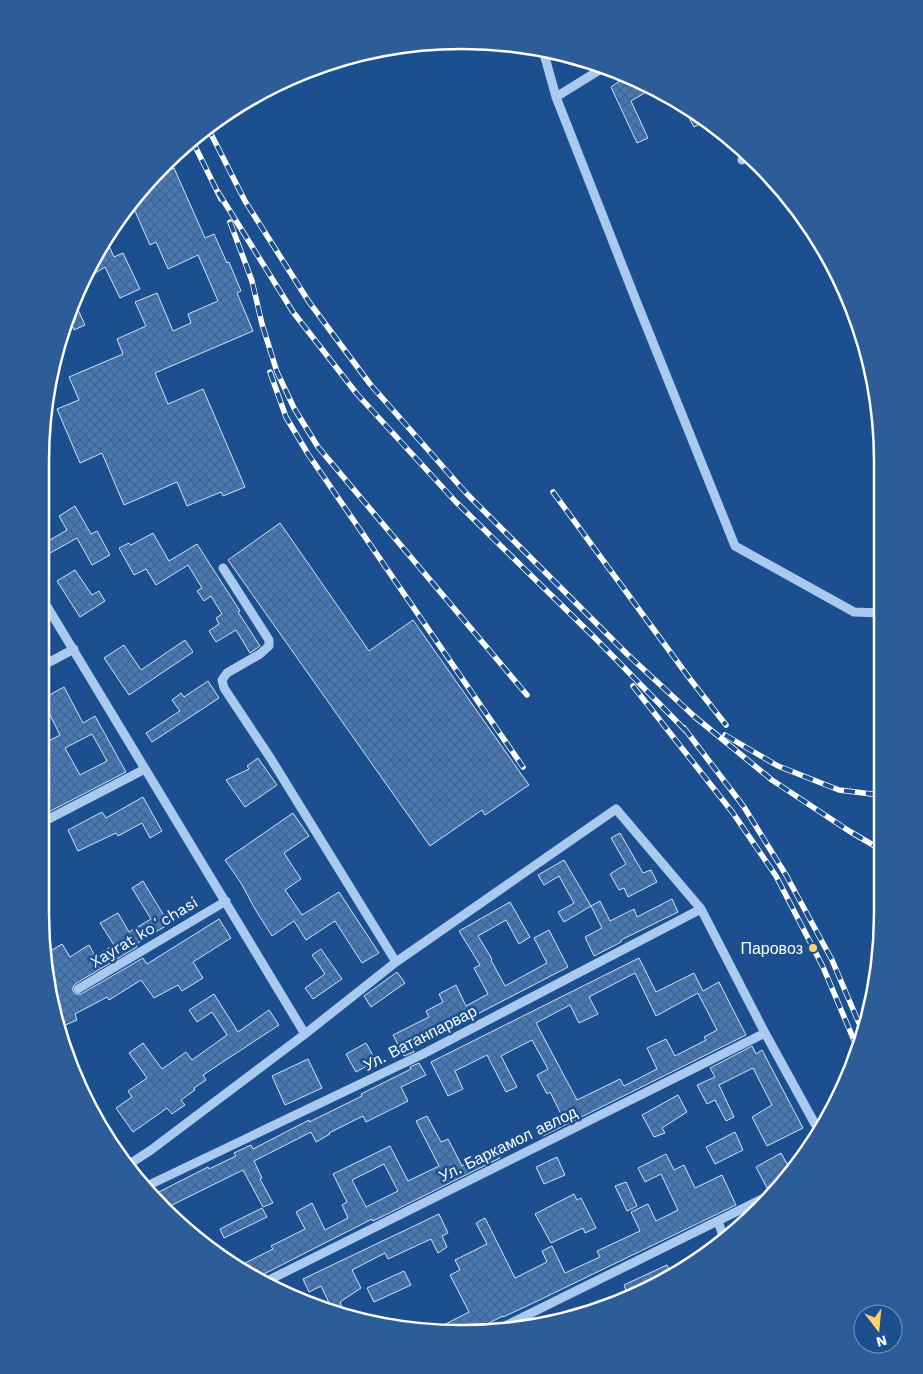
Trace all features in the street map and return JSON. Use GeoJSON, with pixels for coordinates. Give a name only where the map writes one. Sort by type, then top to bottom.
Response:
{"type":"FeatureCollection","features":[{"type":"Feature","properties":{"kind":"street"},"geometry":{"type":"LineString","coordinates":[[545,58],[556,97],[735,546],[854,612],[874,613]]}},
{"type":"Feature","properties":{"kind":"street"},"geometry":{"type":"LineString","coordinates":[[556,97],[596,72]]}},
{"type":"Feature","properties":{"kind":"street"},"geometry":{"type":"LineString","coordinates":[[223,568],[269,640],[269,646],[260,654],[228,673],[222,680],[224,688],[271,759],[396,962]]}},
{"type":"Feature","properties":{"kind":"street"},"geometry":{"type":"LineString","coordinates":[[49,609],[305,1034]]}},
{"type":"Feature","properties":{"kind":"street"},"geometry":{"type":"LineString","coordinates":[[49,662],[74,649]]}},
{"type":"Feature","properties":{"kind":"street"},"geometry":{"type":"LineString","coordinates":[[49,819],[146,769]]}},
{"type":"Feature","properties":{"kind":"street"},"geometry":{"type":"LineString","coordinates":[[133,1162],[305,1034],[396,962],[616,809],[701,909],[815,1125]]}},
{"type":"Feature","properties":{"kind":"street","name":"Xayrat koʻchasi"},"geometry":{"type":"LineString","coordinates":[[78,989],[226,901]]}},
{"type":"Feature","properties":{"kind":"street","name":"Ул. Ватанпарвар"},"geometry":{"type":"LineString","coordinates":[[150,1184],[423,1054],[701,909]]}},
{"type":"Feature","properties":{"kind":"street","name":"Ул. Баркамол авлод"},"geometry":{"type":"LineString","coordinates":[[271,1279],[765,1033]]}},
{"type":"Feature","properties":{"kind":"street"},"geometry":{"type":"LineString","coordinates":[[513,1322],[754,1203]]}},
{"type":"Feature","properties":{"kind":"street"},"geometry":{"type":"LineString","coordinates":[[718,1221],[722,1233]]}},
{"type":"Feature","properties":{"kind":"building"},"geometry":{"type":"Polygon","coordinates":[[[620,81],[646,92],[631,101],[648,138],[637,143],[611,87],[620,81]]]}},
{"type":"Feature","properties":{"kind":"building"},"geometry":{"type":"Polygon","coordinates":[[[688,116],[700,124],[694,127],[688,116]]]}},
{"type":"Feature","properties":{"kind":"building"},"geometry":{"type":"Polygon","coordinates":[[[174,168],[205,238],[214,234],[227,263],[229,262],[241,291],[237,293],[253,331],[155,373],[168,404],[203,389],[245,487],[223,496],[221,492],[187,506],[177,482],[124,505],[102,453],[80,463],[57,409],[79,400],[69,377],[123,354],[117,339],[146,326],[135,302],[157,293],[173,331],[191,323],[188,314],[218,301],[198,255],[168,269],[156,242],[150,245],[135,211],[132,212],[151,189],[174,168]]]}},
{"type":"Feature","properties":{"kind":"building"},"geometry":{"type":"Polygon","coordinates":[[[109,246],[114,257],[123,253],[140,289],[120,298],[105,267],[94,274],[109,246]]]}},
{"type":"Feature","properties":{"kind":"building"},"geometry":{"type":"Polygon","coordinates":[[[78,310],[85,325],[74,330],[72,326],[78,310]]]}},
{"type":"Feature","properties":{"kind":"building"},"geometry":{"type":"Polygon","coordinates":[[[75,506],[91,534],[97,531],[110,555],[92,565],[77,538],[49,554],[49,538],[50,540],[67,530],[59,516],[75,506]]]}},
{"type":"Feature","properties":{"kind":"building"},"geometry":{"type":"Polygon","coordinates":[[[280,523],[369,651],[413,620],[529,785],[485,815],[482,810],[430,846],[228,560],[280,523]]]}},
{"type":"Feature","properties":{"kind":"building"},"geometry":{"type":"Polygon","coordinates":[[[153,533],[169,561],[197,544],[260,646],[250,653],[236,630],[216,642],[209,631],[219,624],[216,618],[222,614],[211,596],[204,601],[197,591],[202,588],[188,565],[156,585],[146,569],[134,575],[119,548],[129,543],[131,545],[153,533]]]}},
{"type":"Feature","properties":{"kind":"building"},"geometry":{"type":"Polygon","coordinates":[[[75,570],[92,595],[99,591],[105,601],[80,617],[57,581],[75,570]]]}},
{"type":"Feature","properties":{"kind":"building"},"geometry":{"type":"Polygon","coordinates":[[[185,640],[193,652],[129,695],[104,658],[124,645],[141,670],[185,640]]]}},
{"type":"Feature","properties":{"kind":"building"},"geometry":{"type":"Polygon","coordinates":[[[208,681],[219,698],[152,742],[146,733],[180,711],[172,700],[181,693],[184,697],[208,681]]]}},
{"type":"Feature","properties":{"kind":"building"},"geometry":{"type":"Polygon","coordinates":[[[64,687],[83,723],[95,716],[126,772],[49,812],[49,741],[60,735],[49,713],[49,695],[64,687]],[[92,734],[65,748],[80,775],[107,761],[92,734]]]}},
{"type":"Feature","properties":{"kind":"building"},"geometry":{"type":"Polygon","coordinates":[[[258,758],[277,785],[245,807],[226,780],[249,769],[247,766],[258,758]]]}},
{"type":"Feature","properties":{"kind":"building"},"geometry":{"type":"Polygon","coordinates":[[[143,797],[162,831],[150,838],[142,823],[118,836],[116,833],[78,851],[68,830],[102,812],[106,818],[143,797]]]}},
{"type":"Feature","properties":{"kind":"building"},"geometry":{"type":"Polygon","coordinates":[[[293,813],[309,836],[284,853],[301,879],[285,890],[302,915],[339,892],[379,953],[362,963],[335,921],[306,940],[294,921],[272,936],[241,883],[225,860],[293,813]]]}},
{"type":"Feature","properties":{"kind":"building"},"geometry":{"type":"Polygon","coordinates":[[[620,833],[643,873],[651,870],[657,882],[628,897],[624,888],[619,890],[610,874],[626,864],[611,838],[620,833]]]}},
{"type":"Feature","properties":{"kind":"building"},"geometry":{"type":"Polygon","coordinates":[[[564,860],[591,906],[564,922],[558,912],[574,903],[559,876],[544,885],[538,875],[564,860]]]}},
{"type":"Feature","properties":{"kind":"building"},"geometry":{"type":"Polygon","coordinates":[[[143,881],[169,924],[136,944],[137,947],[75,984],[72,989],[75,994],[81,994],[143,958],[147,964],[219,919],[231,938],[193,962],[203,978],[182,991],[178,985],[154,998],[141,980],[109,1000],[107,997],[75,1014],[77,1020],[65,1025],[57,993],[51,951],[62,944],[70,957],[89,945],[95,956],[114,945],[100,923],[118,913],[129,932],[151,919],[132,888],[143,881]]]}},
{"type":"Feature","properties":{"kind":"building"},"geometry":{"type":"Polygon","coordinates":[[[672,899],[678,912],[621,940],[621,942],[594,956],[585,937],[602,928],[591,906],[600,901],[610,921],[634,909],[637,917],[672,899]]]}},
{"type":"Feature","properties":{"kind":"building"},"geometry":{"type":"Polygon","coordinates":[[[510,902],[530,937],[519,944],[506,920],[478,936],[505,986],[547,963],[534,938],[549,930],[568,967],[412,1048],[414,1052],[404,1056],[393,1035],[429,1017],[426,1011],[443,1002],[439,994],[456,985],[466,1006],[488,994],[474,968],[480,965],[459,931],[510,902]]]}},
{"type":"Feature","properties":{"kind":"building"},"geometry":{"type":"Polygon","coordinates":[[[321,949],[342,979],[313,999],[305,988],[325,974],[312,955],[321,949]]]}},
{"type":"Feature","properties":{"kind":"building"},"geometry":{"type":"Polygon","coordinates":[[[639,958],[656,992],[694,973],[703,991],[719,982],[746,1035],[543,1136],[539,1128],[562,1116],[550,1092],[547,1094],[537,1075],[548,1069],[532,1040],[501,1056],[517,1087],[506,1092],[487,1055],[455,1071],[463,1089],[448,1096],[431,1062],[639,958]],[[635,973],[589,997],[598,1014],[579,1023],[570,1005],[536,1023],[577,1100],[620,1079],[624,1086],[657,1069],[647,1048],[666,1039],[675,1056],[706,1040],[704,1037],[717,1030],[698,993],[656,1016],[635,973]]]}},
{"type":"Feature","properties":{"kind":"building"},"geometry":{"type":"Polygon","coordinates":[[[397,972],[405,983],[371,1007],[364,996],[397,972]]]}},
{"type":"Feature","properties":{"kind":"building"},"geometry":{"type":"Polygon","coordinates":[[[214,994],[238,1032],[269,1010],[279,1025],[203,1075],[206,1080],[181,1100],[185,1105],[172,1114],[167,1108],[133,1132],[116,1108],[132,1097],[128,1091],[147,1078],[129,1053],[143,1043],[162,1069],[186,1052],[192,1060],[227,1035],[212,1012],[197,1022],[189,1010],[214,994]]]}},
{"type":"Feature","properties":{"kind":"building"},"geometry":{"type":"Polygon","coordinates":[[[366,1043],[376,1061],[356,1072],[346,1054],[366,1043]]]}},
{"type":"Feature","properties":{"kind":"building"},"geometry":{"type":"Polygon","coordinates":[[[752,1046],[756,1054],[762,1050],[803,1128],[767,1146],[752,1117],[772,1105],[753,1068],[719,1085],[734,1117],[726,1121],[715,1100],[707,1104],[697,1085],[715,1077],[710,1068],[752,1046]]]}},
{"type":"Feature","properties":{"kind":"building"},"geometry":{"type":"Polygon","coordinates":[[[308,1059],[322,1088],[285,1105],[272,1076],[308,1059]]]}},
{"type":"Feature","properties":{"kind":"building"},"geometry":{"type":"Polygon","coordinates":[[[419,1063],[426,1075],[401,1087],[408,1101],[366,1122],[363,1116],[329,1133],[316,1142],[311,1132],[254,1161],[262,1178],[260,1179],[273,1203],[263,1207],[243,1170],[171,1205],[158,1192],[208,1167],[209,1169],[236,1156],[234,1153],[251,1145],[253,1149],[309,1120],[309,1122],[362,1096],[361,1094],[411,1069],[410,1067],[419,1063]]]}},
{"type":"Feature","properties":{"kind":"building"},"geometry":{"type":"Polygon","coordinates":[[[678,1095],[687,1112],[662,1128],[665,1133],[654,1137],[642,1115],[678,1095]]]}},
{"type":"Feature","properties":{"kind":"building"},"geometry":{"type":"Polygon","coordinates":[[[427,1116],[441,1142],[448,1139],[462,1166],[496,1149],[500,1158],[373,1221],[372,1219],[263,1274],[244,1263],[273,1249],[271,1246],[305,1229],[296,1212],[312,1203],[325,1230],[348,1218],[342,1205],[347,1202],[333,1174],[390,1146],[408,1181],[439,1166],[416,1121],[427,1116]],[[384,1164],[352,1180],[366,1207],[398,1191],[384,1164]]]}},
{"type":"Feature","properties":{"kind":"building"},"geometry":{"type":"Polygon","coordinates":[[[735,1132],[743,1150],[715,1164],[706,1147],[735,1132]]]}},
{"type":"Feature","properties":{"kind":"building"},"geometry":{"type":"Polygon","coordinates":[[[781,1153],[787,1164],[790,1162],[772,1185],[767,1188],[756,1167],[781,1153]]]}},
{"type":"Feature","properties":{"kind":"building"},"geometry":{"type":"Polygon","coordinates":[[[666,1154],[674,1170],[684,1165],[695,1188],[722,1175],[736,1205],[487,1324],[445,1324],[469,1312],[450,1275],[460,1270],[455,1260],[487,1244],[476,1223],[485,1218],[515,1278],[547,1262],[542,1251],[552,1246],[565,1273],[600,1257],[597,1251],[640,1231],[631,1212],[648,1204],[656,1221],[678,1210],[661,1174],[645,1182],[638,1168],[666,1154]]]}},
{"type":"Feature","properties":{"kind":"building"},"geometry":{"type":"Polygon","coordinates":[[[557,1157],[565,1175],[544,1184],[536,1167],[557,1157]]]}},
{"type":"Feature","properties":{"kind":"building"},"geometry":{"type":"Polygon","coordinates":[[[626,1182],[637,1206],[627,1211],[615,1186],[626,1182]]]}},
{"type":"Feature","properties":{"kind":"building"},"geometry":{"type":"Polygon","coordinates":[[[574,1194],[577,1200],[581,1198],[596,1228],[585,1233],[583,1228],[551,1243],[535,1214],[574,1194]]]}},
{"type":"Feature","properties":{"kind":"building"},"geometry":{"type":"Polygon","coordinates":[[[262,1208],[267,1217],[224,1238],[220,1229],[262,1208]]]}},
{"type":"Feature","properties":{"kind":"building"},"geometry":{"type":"Polygon","coordinates":[[[439,1214],[448,1233],[442,1236],[447,1247],[438,1253],[431,1239],[388,1259],[385,1253],[352,1270],[361,1288],[340,1302],[342,1307],[329,1303],[321,1286],[309,1292],[303,1279],[439,1214]]]}},
{"type":"Feature","properties":{"kind":"building"},"geometry":{"type":"Polygon","coordinates":[[[667,1265],[669,1269],[626,1291],[624,1285],[667,1265]]]}},
{"type":"Feature","properties":{"kind":"building"},"geometry":{"type":"Polygon","coordinates":[[[404,1271],[411,1285],[374,1302],[367,1288],[404,1271]]]}},
{"type":"Feature","properties":{"kind":"railway"},"geometry":{"type":"LineString","coordinates":[[211,133],[245,201],[309,302],[370,384],[466,493],[627,654],[695,717],[772,780],[874,846]]}},
{"type":"Feature","properties":{"kind":"railway"},"geometry":{"type":"LineString","coordinates":[[195,146],[221,199]]}},
{"type":"Feature","properties":{"kind":"railway"},"geometry":{"type":"LineString","coordinates":[[218,192],[293,312],[357,394],[456,502],[596,639],[687,732]]}},
{"type":"Feature","properties":{"kind":"railway"},"geometry":{"type":"LineString","coordinates":[[230,222],[252,281],[262,324],[277,372],[294,408],[318,447],[527,695]]}},
{"type":"Feature","properties":{"kind":"railway"},"geometry":{"type":"LineString","coordinates":[[270,372],[286,417],[308,454],[523,767]]}},
{"type":"Feature","properties":{"kind":"railway"},"geometry":{"type":"LineString","coordinates":[[553,492],[726,725]]}},
{"type":"Feature","properties":{"kind":"railway"},"geometry":{"type":"LineString","coordinates":[[633,686],[733,813],[776,876],[823,967],[854,1040]]}},
{"type":"Feature","properties":{"kind":"railway"},"geometry":{"type":"LineString","coordinates":[[684,728],[744,807],[786,875],[832,960],[859,1023]]}},
{"type":"Feature","properties":{"kind":"railway"},"geometry":{"type":"LineString","coordinates":[[725,735],[778,766],[839,790],[874,794]]}},
{"type":"Feature","properties":{"kind":"place","name":"Паровоз"},"geometry":{"type":"Point","coordinates":[813,948]}}]}
